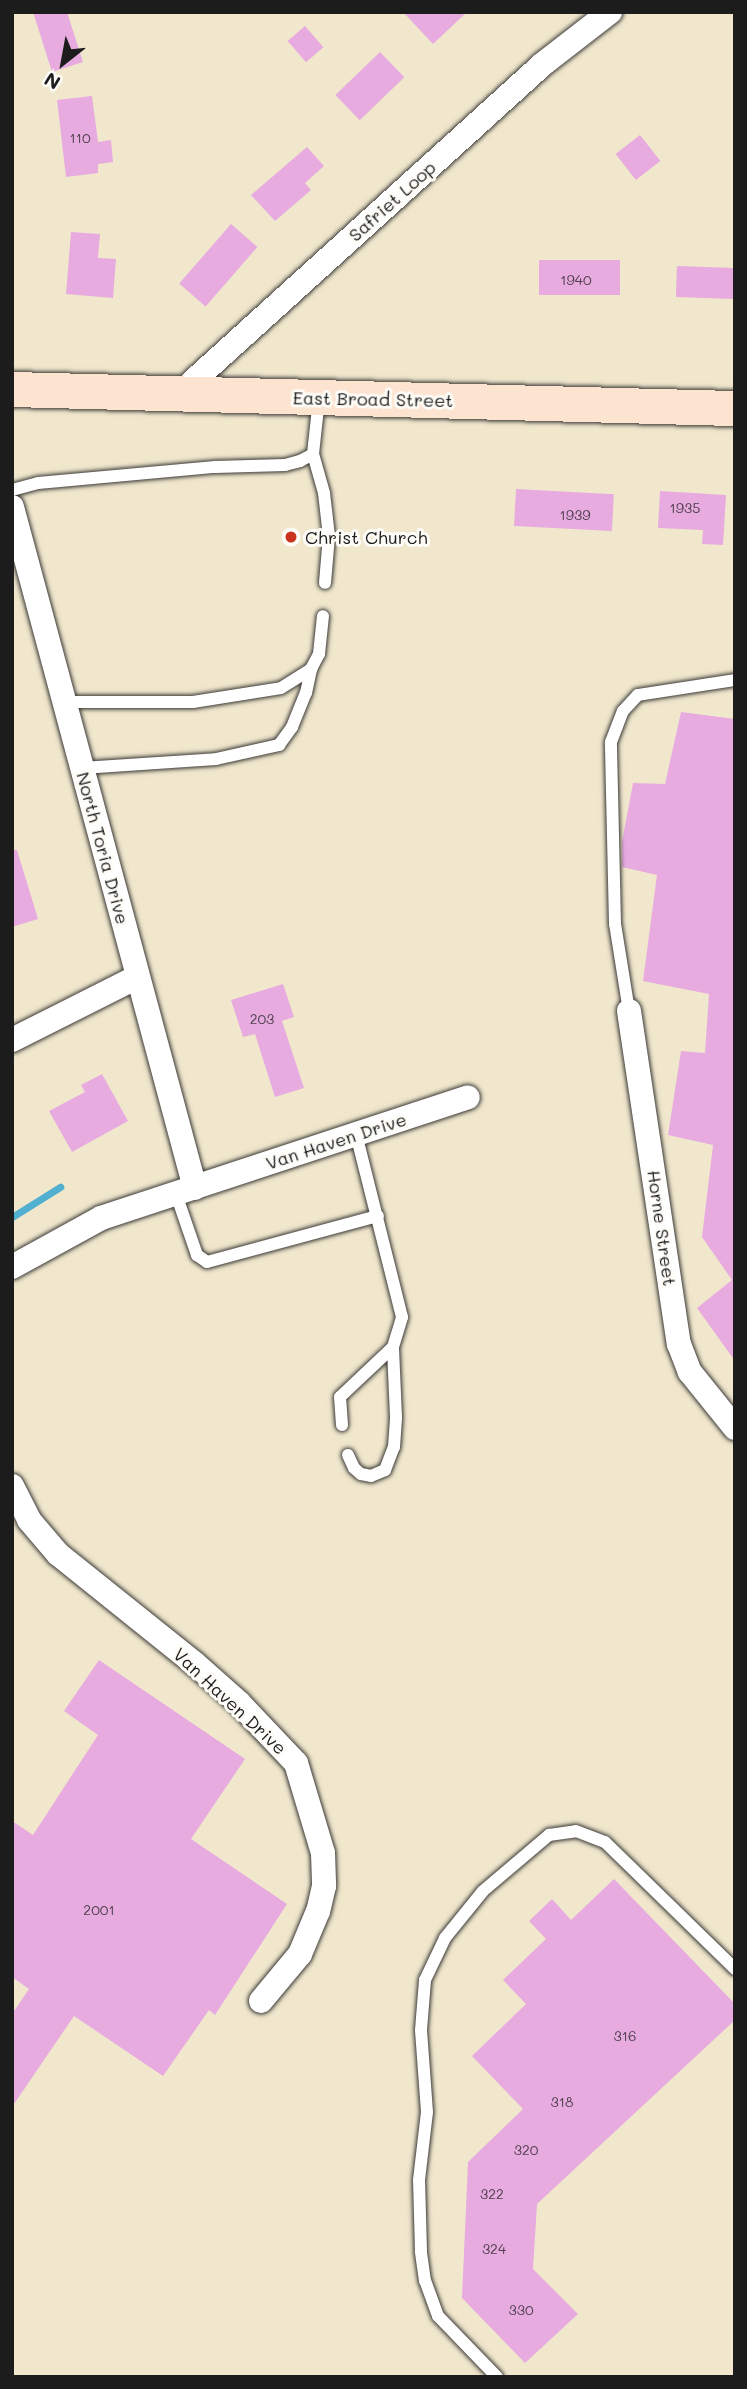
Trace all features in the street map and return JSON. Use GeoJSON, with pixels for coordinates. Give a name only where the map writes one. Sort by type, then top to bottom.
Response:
{"type":"FeatureCollection","features":[{"type":"Feature","properties":{"kind":"main road","name":"East Broad Street"},"geometry":{"type":"LineString","coordinates":[[12,390],[735,408]]}},
{"type":"Feature","properties":{"kind":"street","name":"Safriet Loop"},"geometry":{"type":"LineString","coordinates":[[179,394],[543,64],[610,12]]}},
{"type":"Feature","properties":{"kind":"street","name":"North Toria Drive"},"geometry":{"type":"LineString","coordinates":[[12,507],[138,977],[185,1191]]}},
{"type":"Feature","properties":{"kind":"street"},"geometry":{"type":"LineString","coordinates":[[12,1040],[138,977]]}},
{"type":"Feature","properties":{"kind":"street","name":"Horne Street"},"geometry":{"type":"LineString","coordinates":[[629,1011],[679,1344],[690,1372],[735,1428]]}},
{"type":"Feature","properties":{"kind":"street","name":"Van Haven Drive"},"geometry":{"type":"LineString","coordinates":[[12,1267],[101,1218],[468,1097]]}},
{"type":"Feature","properties":{"kind":"street","name":"Van Haven Drive"},"geometry":{"type":"LineString","coordinates":[[12,1486],[29,1520],[58,1554],[194,1664],[296,1763],[323,1853],[324,1886],[318,1911],[300,1954],[261,2001]]}},
{"type":"Feature","properties":{"kind":"lane"},"geometry":{"type":"LineString","coordinates":[[319,398],[313,454],[324,493],[329,536],[325,583]]}},
{"type":"Feature","properties":{"kind":"lane"},"geometry":{"type":"LineString","coordinates":[[12,490],[38,483],[215,467],[285,465],[313,454]]}},
{"type":"Feature","properties":{"kind":"lane"},"geometry":{"type":"LineString","coordinates":[[82,768],[216,759],[279,746],[296,716],[311,669],[319,654],[323,616]]}},
{"type":"Feature","properties":{"kind":"lane"},"geometry":{"type":"LineString","coordinates":[[64,702],[193,702],[281,688],[311,669]]}},
{"type":"Feature","properties":{"kind":"lane"},"geometry":{"type":"LineString","coordinates":[[629,1011],[615,924],[611,742],[623,711],[638,695],[735,680]]}},
{"type":"Feature","properties":{"kind":"lane"},"geometry":{"type":"LineString","coordinates":[[348,1455],[354,1468],[361,1474],[371,1476],[385,1470],[394,1447],[396,1417],[393,1347],[402,1317],[356,1134]]}},
{"type":"Feature","properties":{"kind":"lane"},"geometry":{"type":"LineString","coordinates":[[185,1191],[197,1255],[207,1262],[377,1216]]}},
{"type":"Feature","properties":{"kind":"lane"},"geometry":{"type":"LineString","coordinates":[[342,1425],[340,1397],[393,1347]]}},
{"type":"Feature","properties":{"kind":"lane"},"geometry":{"type":"LineString","coordinates":[[497,2377],[438,2316],[425,2281],[421,2251],[419,2180],[426,2112],[422,2030],[425,1980],[444,1938],[483,1891],[549,1835],[576,1831],[605,1842],[735,1969]]}},
{"type":"Feature","properties":{"kind":"building"},"geometry":{"type":"Polygon","coordinates":[[[33,12],[67,12],[83,62],[52,72],[33,12]]]}},
{"type":"Feature","properties":{"kind":"building"},"geometry":{"type":"Polygon","coordinates":[[[403,12],[467,12],[433,44],[403,12]]]}},
{"type":"Feature","properties":{"kind":"building"},"geometry":{"type":"Polygon","coordinates":[[[305,26],[323,47],[306,62],[288,41],[305,26]]]}},
{"type":"Feature","properties":{"kind":"building"},"geometry":{"type":"Polygon","coordinates":[[[380,52],[404,77],[360,120],[335,95],[380,52]]]}},
{"type":"Feature","properties":{"kind":"building"},"geometry":{"type":"Polygon","coordinates":[[[92,96],[98,142],[111,140],[113,162],[98,164],[98,173],[66,177],[57,100],[92,96]]]}},
{"type":"Feature","properties":{"kind":"building"},"geometry":{"type":"Polygon","coordinates":[[[640,135],[660,161],[636,180],[616,154],[640,135]]]}},
{"type":"Feature","properties":{"kind":"building"},"geometry":{"type":"Polygon","coordinates":[[[307,147],[324,166],[305,183],[311,190],[275,221],[251,195],[307,147]]]}},
{"type":"Feature","properties":{"kind":"building"},"geometry":{"type":"Polygon","coordinates":[[[231,224],[257,247],[206,307],[179,284],[231,224]]]}},
{"type":"Feature","properties":{"kind":"building"},"geometry":{"type":"Polygon","coordinates":[[[71,232],[100,234],[98,258],[116,259],[113,298],[66,294],[71,232]]]}},
{"type":"Feature","properties":{"kind":"building"},"geometry":{"type":"Polygon","coordinates":[[[539,260],[620,260],[620,295],[539,295],[539,260]]]}},
{"type":"Feature","properties":{"kind":"building"},"geometry":{"type":"Polygon","coordinates":[[[677,266],[735,268],[734,299],[676,297],[677,266]]]}},
{"type":"Feature","properties":{"kind":"building"},"geometry":{"type":"Polygon","coordinates":[[[516,489],[614,494],[612,531],[514,526],[516,489]]]}},
{"type":"Feature","properties":{"kind":"building"},"geometry":{"type":"Polygon","coordinates":[[[660,491],[726,495],[723,545],[702,544],[703,530],[658,528],[660,491]]]}},
{"type":"Feature","properties":{"kind":"building"},"geometry":{"type":"Polygon","coordinates":[[[681,712],[735,719],[735,1361],[697,1308],[732,1280],[702,1237],[713,1145],[668,1135],[681,1051],[705,1053],[709,994],[643,981],[657,875],[622,867],[622,842],[633,783],[665,784],[681,712]]]}},
{"type":"Feature","properties":{"kind":"building"},"geometry":{"type":"Polygon","coordinates":[[[12,850],[17,850],[38,919],[12,927],[12,850]]]}},
{"type":"Feature","properties":{"kind":"building"},"geometry":{"type":"Polygon","coordinates":[[[283,984],[294,1017],[282,1021],[304,1088],[275,1097],[255,1034],[243,1037],[231,1000],[283,984]]]}},
{"type":"Feature","properties":{"kind":"building"},"geometry":{"type":"Polygon","coordinates":[[[102,1074],[128,1121],[72,1152],[49,1111],[85,1092],[81,1085],[102,1074]]]}},
{"type":"Feature","properties":{"kind":"building"},"geometry":{"type":"Polygon","coordinates":[[[99,1660],[245,1759],[191,1839],[287,1904],[215,2015],[209,2010],[163,2076],[74,2016],[12,2107],[12,2014],[29,1989],[12,1977],[12,1821],[33,1835],[98,1735],[64,1711],[99,1660]]]}},
{"type":"Feature","properties":{"kind":"building"},"geometry":{"type":"Polygon","coordinates":[[[614,1879],[735,2004],[735,2020],[537,2204],[533,2269],[578,2314],[525,2363],[462,2298],[468,2162],[523,2109],[472,2056],[526,2004],[503,1980],[546,1939],[529,1921],[552,1899],[571,1920],[614,1879]]]}},
{"type":"Feature","properties":{"kind":"waterway"},"geometry":{"type":"LineString","coordinates":[[12,1217],[60,1187]]}},
{"type":"Feature","properties":{"kind":"place","name":"Christ Church"},"geometry":{"type":"Point","coordinates":[291,537]}}]}
